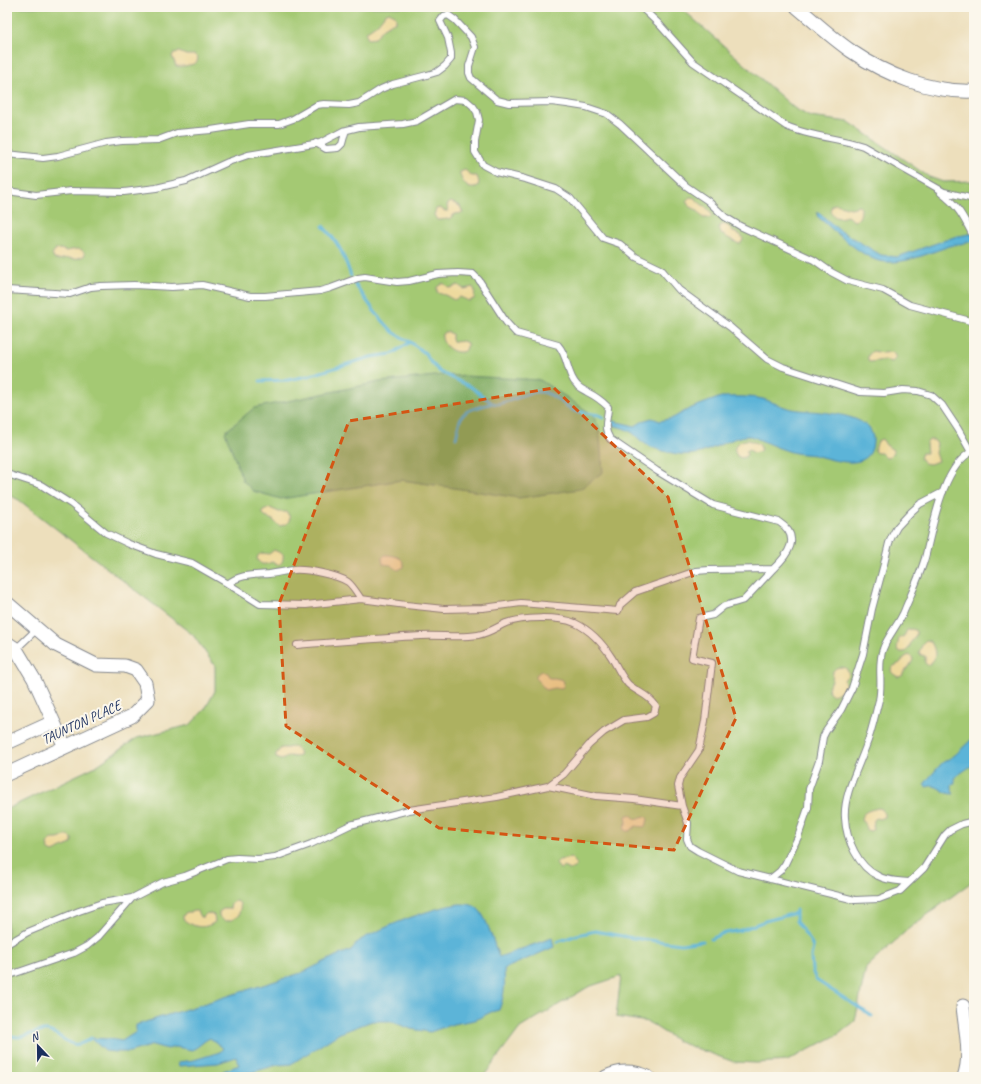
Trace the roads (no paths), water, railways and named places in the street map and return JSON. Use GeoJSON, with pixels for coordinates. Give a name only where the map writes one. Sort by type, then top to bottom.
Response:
{"type":"FeatureCollection","features":[{"type":"Feature","properties":{"kind":"street"},"geometry":{"type":"LineString","coordinates":[[797,7],[850,51],[880,68],[911,81],[946,90],[974,91]]}},
{"type":"Feature","properties":{"kind":"street"},"geometry":{"type":"LineString","coordinates":[[7,603],[37,629]]}},
{"type":"Feature","properties":{"kind":"street","name":"TAUNTON PLACE"},"geometry":{"type":"LineString","coordinates":[[7,774],[132,716],[148,700],[145,683],[136,670],[125,666],[96,665],[56,645],[37,629]]}},
{"type":"Feature","properties":{"kind":"street"},"geometry":{"type":"LineString","coordinates":[[11,646],[34,679],[65,748]]}},
{"type":"Feature","properties":{"kind":"street","name":"TAUNTON PLACE"},"geometry":{"type":"LineString","coordinates":[[7,743],[54,722]]}},
{"type":"Feature","properties":{"kind":"street"},"geometry":{"type":"LineString","coordinates":[[963,1006],[968,1050],[964,1077]]}},
{"type":"Feature","properties":{"kind":"street"},"geometry":{"type":"LineString","coordinates":[[606,1077],[622,1072],[629,1072],[642,1074],[648,1077]]}},
{"type":"Feature","properties":{"kind":"lane"},"geometry":{"type":"LineString","coordinates":[[641,7],[659,24],[693,62],[786,126],[815,136],[863,146],[933,187],[944,192],[974,199]]}},
{"type":"Feature","properties":{"kind":"lane"},"geometry":{"type":"LineString","coordinates":[[7,154],[43,158],[58,156],[106,143],[158,140],[177,133],[211,130],[249,124],[279,124],[293,119],[317,105],[348,105],[359,103],[381,88],[437,72],[446,66],[451,59],[451,53],[448,38],[440,21],[444,16],[448,15],[455,20],[471,37],[475,47],[469,66],[471,78],[497,100],[509,103],[551,102],[567,104],[586,107],[607,114],[620,124],[686,186],[725,217],[740,226],[814,260],[831,272],[848,281],[883,290],[910,304],[974,322]]}},
{"type":"Feature","properties":{"kind":"lane"},"geometry":{"type":"LineString","coordinates":[[7,191],[36,196],[72,191],[124,192],[156,188],[186,181],[228,162],[248,155],[316,143],[344,131],[359,127],[403,124],[417,121],[455,99],[466,100],[473,106],[479,120],[474,142],[475,152],[483,165],[496,172],[556,189],[570,198],[603,238],[620,244],[636,257],[661,269],[679,290],[724,322],[767,359],[784,367],[860,392],[884,393],[902,390],[918,391],[931,395],[942,405],[972,451],[968,453],[953,472],[943,492],[924,559],[908,604],[883,649],[880,697],[867,745],[844,811],[847,832],[851,843],[857,856],[868,869],[878,876],[894,881],[908,882]]}},
{"type":"Feature","properties":{"kind":"lane"},"geometry":{"type":"LineString","coordinates":[[316,143],[326,149],[338,148],[342,144],[345,133],[344,131]]}},
{"type":"Feature","properties":{"kind":"lane"},"geometry":{"type":"LineString","coordinates":[[933,187],[945,196],[961,214],[967,222],[974,237]]}},
{"type":"Feature","properties":{"kind":"lane"},"geometry":{"type":"LineString","coordinates":[[7,290],[70,294],[91,287],[101,286],[134,285],[172,287],[202,285],[250,296],[264,296],[325,290],[358,278],[365,277],[397,282],[438,274],[473,274],[479,280],[506,322],[516,333],[558,345],[562,349],[571,376],[577,385],[608,407],[608,417],[605,424],[606,432],[610,439],[657,471],[714,505],[779,522],[788,529],[791,535],[790,548],[784,559],[744,600],[724,606],[713,615],[699,618],[692,658],[712,663],[706,721],[699,750],[680,778],[678,786],[682,806],[688,822],[687,839],[690,846],[738,871],[855,900],[879,899],[900,891],[924,868],[945,835],[950,830],[962,824],[974,821]]}},
{"type":"Feature","properties":{"kind":"lane"},"geometry":{"type":"LineString","coordinates":[[7,474],[41,485],[71,504],[106,533],[129,544],[156,554],[192,563],[260,604],[306,605],[361,599],[444,609],[483,608],[522,603],[618,611],[620,605],[635,592],[696,571],[773,569]]}},
{"type":"Feature","properties":{"kind":"lane"},"geometry":{"type":"LineString","coordinates":[[770,879],[780,871],[785,864],[798,838],[808,808],[810,789],[819,761],[823,737],[842,710],[855,681],[863,654],[872,608],[884,564],[888,542],[903,518],[926,501],[943,492]]}},
{"type":"Feature","properties":{"kind":"lane"},"geometry":{"type":"LineString","coordinates":[[228,584],[234,578],[241,576],[302,570],[319,572],[349,582],[361,599]]}},
{"type":"Feature","properties":{"kind":"lane"},"geometry":{"type":"LineString","coordinates":[[296,645],[405,637],[478,635],[505,623],[519,619],[566,620],[575,623],[603,644],[620,674],[628,684],[651,699],[656,706],[654,713],[647,718],[624,720],[604,732],[589,745],[564,774],[548,786]]}},
{"type":"Feature","properties":{"kind":"lane"},"geometry":{"type":"LineString","coordinates":[[11,646],[37,629]]}},
{"type":"Feature","properties":{"kind":"lane"},"geometry":{"type":"LineString","coordinates":[[7,944],[28,932],[102,903],[132,898],[163,882],[185,876],[227,859],[258,859],[275,856],[311,844],[344,827],[366,820],[409,810],[497,797],[548,786],[596,796],[634,799],[682,806]]}},
{"type":"Feature","properties":{"kind":"lane"},"geometry":{"type":"LineString","coordinates":[[7,976],[74,954],[87,946],[98,937],[132,898]]}},
{"type":"Feature","properties":{"kind":"water"},"geometry":{"type":"Polygon","coordinates":[[[818,212],[839,230],[881,255],[897,257],[954,237],[974,233],[974,241],[950,246],[897,262],[879,261],[864,254],[847,242],[817,216],[818,212]]]}},
{"type":"Feature","properties":{"kind":"water"},"geometry":{"type":"Polygon","coordinates":[[[721,397],[758,398],[792,409],[842,415],[855,419],[865,424],[872,432],[873,443],[870,452],[865,458],[858,461],[840,461],[814,455],[791,452],[754,437],[743,436],[700,453],[680,454],[653,448],[644,443],[630,431],[610,424],[610,422],[613,421],[635,426],[652,418],[660,421],[673,418],[689,409],[721,397]]]}},
{"type":"Feature","properties":{"kind":"water"},"geometry":{"type":"Polygon","coordinates":[[[974,737],[974,764],[955,777],[955,783],[952,785],[952,791],[954,794],[947,793],[934,786],[927,787],[924,785],[942,763],[955,755],[974,737]]]}},
{"type":"Feature","properties":{"kind":"water"},"geometry":{"type":"Polygon","coordinates":[[[459,904],[469,904],[481,912],[499,957],[552,938],[554,947],[504,969],[504,990],[499,1010],[491,1012],[475,1020],[453,1024],[430,1032],[411,1029],[390,1021],[372,1021],[340,1033],[291,1064],[277,1065],[253,1072],[224,1076],[223,1071],[239,1065],[236,1057],[218,1063],[179,1066],[178,1062],[194,1060],[220,1052],[223,1048],[210,1038],[192,1050],[176,1047],[167,1049],[153,1045],[130,1052],[116,1052],[105,1051],[91,1038],[122,1041],[136,1032],[136,1025],[301,973],[351,950],[362,939],[384,928],[423,913],[459,904]]]}},
{"type":"Feature","properties":{"kind":"waterway"},"geometry":{"type":"LineString","coordinates":[[323,226],[340,250],[346,261],[351,276]]}},
{"type":"Feature","properties":{"kind":"waterway"},"geometry":{"type":"LineString","coordinates":[[354,283],[375,312],[393,332],[425,353],[440,372],[471,387],[492,403],[498,404],[534,392],[543,392],[551,395],[574,411],[599,415],[604,418]]}},
{"type":"Feature","properties":{"kind":"waterway"},"geometry":{"type":"LineString","coordinates":[[260,381],[288,380],[308,376],[371,357],[392,354],[410,342]]}},
{"type":"Feature","properties":{"kind":"waterway"},"geometry":{"type":"LineString","coordinates":[[456,438],[459,423],[466,412],[492,403]]}},
{"type":"Feature","properties":{"kind":"waterway"},"geometry":{"type":"LineString","coordinates":[[796,910],[796,921],[811,942],[813,948],[811,956],[812,970],[816,980],[872,1016]]}},
{"type":"Feature","properties":{"kind":"waterway"},"geometry":{"type":"LineString","coordinates":[[711,939],[721,934],[741,930],[765,921],[796,913]]}},
{"type":"Feature","properties":{"kind":"waterway"},"geometry":{"type":"LineString","coordinates":[[557,942],[595,931],[633,938],[681,944],[703,941]]}},
{"type":"Feature","properties":{"kind":"waterway"},"geometry":{"type":"LineString","coordinates":[[7,1035],[19,1037],[40,1031],[47,1031],[58,1035],[72,1044],[83,1043],[91,1038]]}}]}
